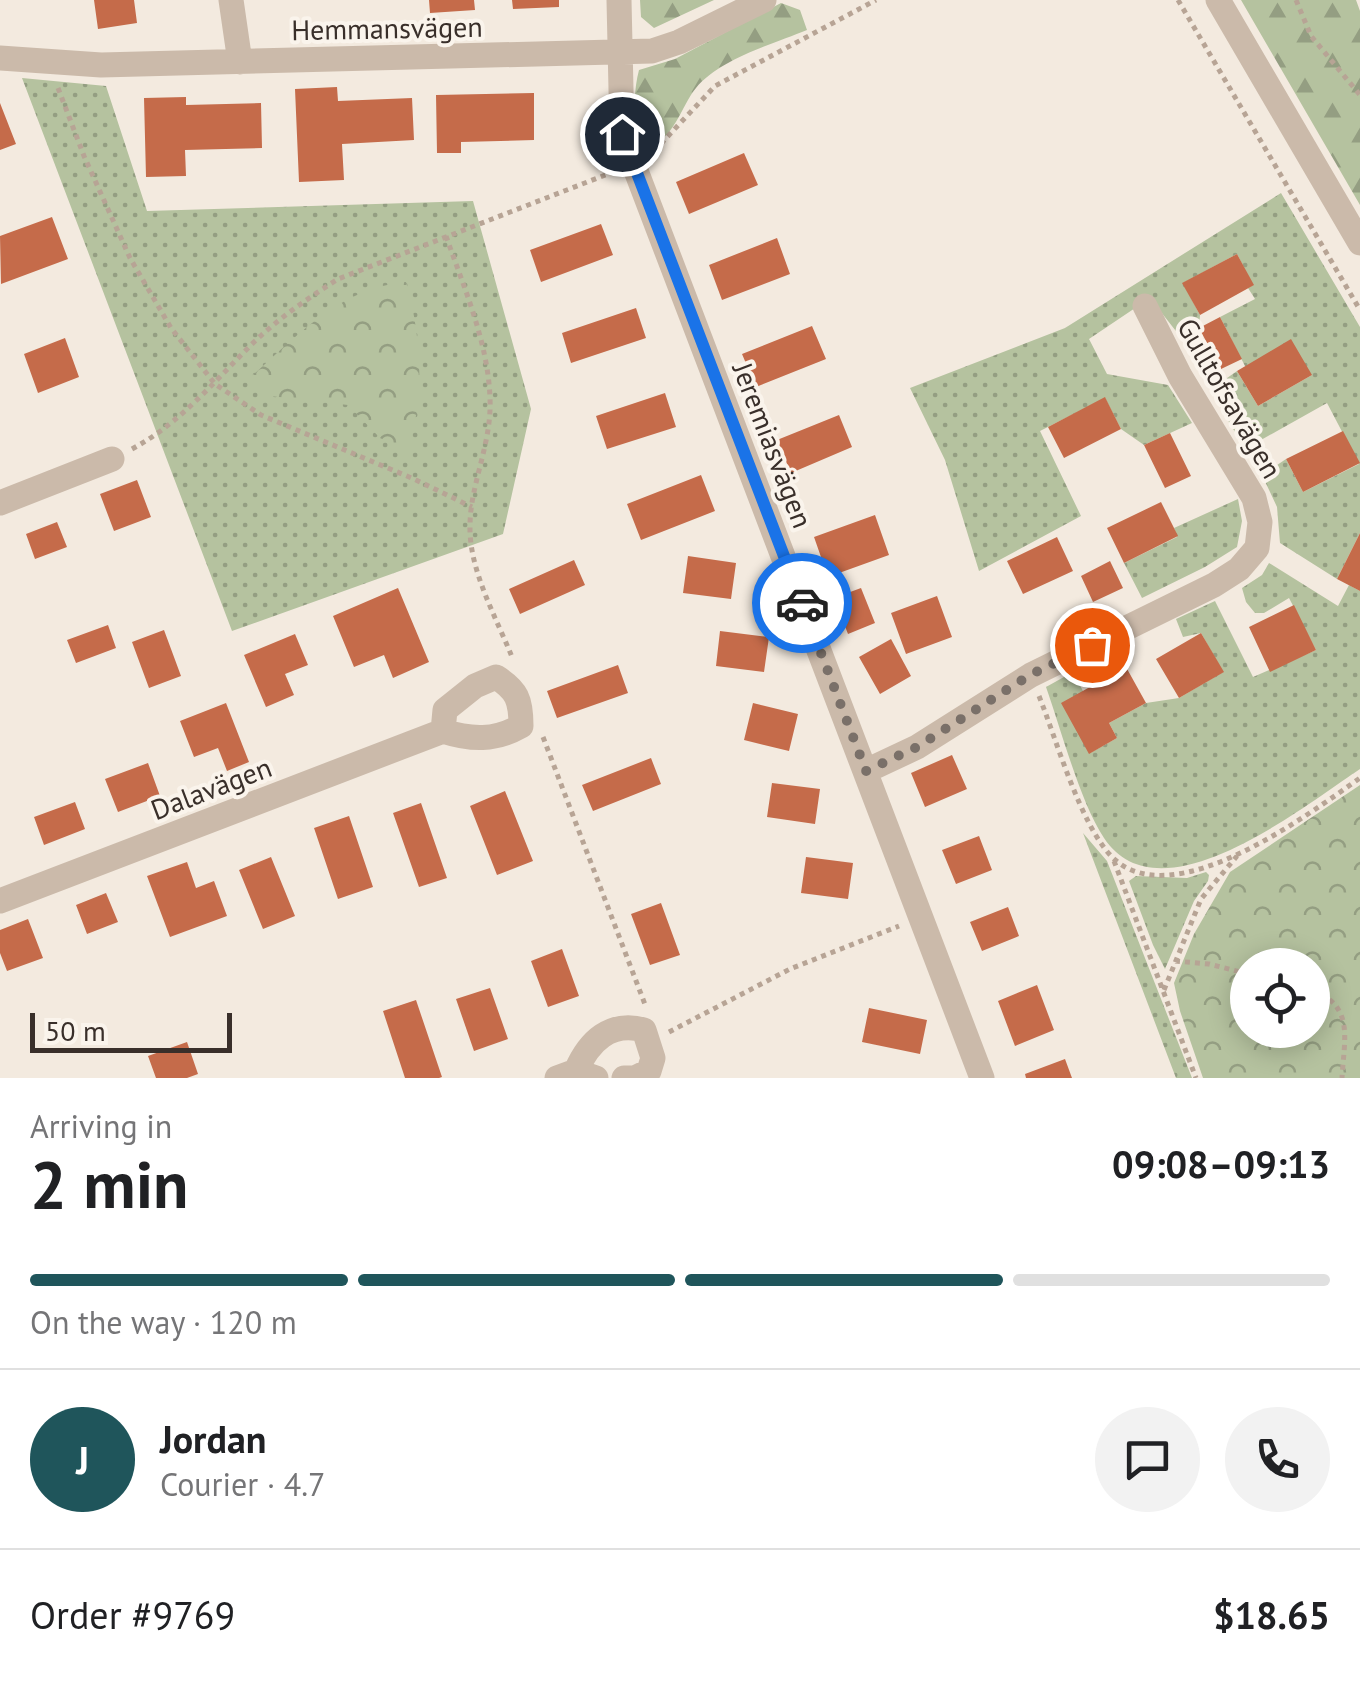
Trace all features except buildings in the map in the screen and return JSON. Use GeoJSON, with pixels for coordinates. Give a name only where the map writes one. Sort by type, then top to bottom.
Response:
{"type":"FeatureCollection","features":[{"type":"Feature","properties":{"kind":"street"},"geometry":{"type":"LineString","coordinates":[[231,0],[240,62]]}},
{"type":"Feature","properties":{"kind":"street","name":"Jeremiasvägen"},"geometry":{"type":"LineString","coordinates":[[620,0],[622,134],[982,1078]]}},
{"type":"Feature","properties":{"kind":"street","name":"Hemmansvägen"},"geometry":{"type":"LineString","coordinates":[[0,58],[101,65],[652,51],[764,0]]}},
{"type":"Feature","properties":{"kind":"street"},"geometry":{"type":"LineString","coordinates":[[1218,0],[1360,242]]}},
{"type":"Feature","properties":{"kind":"street","name":"Gulltofsavägen"},"geometry":{"type":"LineString","coordinates":[[866,771],[917,747],[1030,675],[1214,584],[1239,569],[1257,548],[1260,522],[1254,498],[1180,376],[1145,306]]}},
{"type":"Feature","properties":{"kind":"street"},"geometry":{"type":"LineString","coordinates":[[0,502],[112,459]]}},
{"type":"Feature","properties":{"kind":"street","name":"Dalavägen"},"geometry":{"type":"LineString","coordinates":[[0,901],[443,731]]}},
{"type":"Feature","properties":{"kind":"street"},"geometry":{"type":"LineString","coordinates":[[576,1076],[585,1050],[609,1030],[628,1026],[644,1030],[653,1041],[653,1058],[648,1071],[635,1078],[624,1078]]}},
{"type":"Feature","properties":{"kind":"path"},"geometry":{"type":"LineString","coordinates":[[112,459],[152,438],[182,416],[251,345],[324,289],[379,261],[652,153],[715,86],[876,0]]}},
{"type":"Feature","properties":{"kind":"path"},"geometry":{"type":"LineString","coordinates":[[1178,0],[1360,310]]}},
{"type":"Feature","properties":{"kind":"path"},"geometry":{"type":"LineString","coordinates":[[1296,0],[1311,36],[1360,95]]}},
{"type":"Feature","properties":{"kind":"path"},"geometry":{"type":"LineString","coordinates":[[49,62],[84,156],[130,258],[171,328],[215,384],[261,415],[472,507]]}},
{"type":"Feature","properties":{"kind":"path"},"geometry":{"type":"LineString","coordinates":[[446,236],[480,336],[490,399],[483,465],[472,507],[471,544],[514,662]]}},
{"type":"Feature","properties":{"kind":"path"},"geometry":{"type":"LineString","coordinates":[[1030,675],[1091,827],[1113,858],[1196,1078]]}},
{"type":"Feature","properties":{"kind":"path"},"geometry":{"type":"LineString","coordinates":[[540,732],[653,1041],[790,968],[922,917]]}},
{"type":"Feature","properties":{"kind":"path"},"geometry":{"type":"LineString","coordinates":[[1113,858],[1125,866],[1155,874],[1197,870],[1238,854],[1300,820],[1360,778]]}},
{"type":"Feature","properties":{"kind":"path"},"geometry":{"type":"LineString","coordinates":[[1163,992],[1201,900],[1238,854]]}},
{"type":"Feature","properties":{"kind":"path"},"geometry":{"type":"LineString","coordinates":[[1175,961],[1230,969]]}},
{"type":"Feature","properties":{"kind":"path"},"geometry":{"type":"LineString","coordinates":[[1330,997],[1341,1010],[1344,1026],[1342,1078]]}},
{"type":"Feature","properties":{"kind":"green space"},"geometry":{"type":"Polygon","coordinates":[[[640,0],[714,0],[654,28],[641,17],[640,0]]]}},
{"type":"Feature","properties":{"kind":"green space"},"geometry":{"type":"Polygon","coordinates":[[[1241,0],[1356,0],[1360,11],[1360,205],[1241,0]]]}},
{"type":"Feature","properties":{"kind":"green space"},"geometry":{"type":"Polygon","coordinates":[[[781,3],[800,10],[807,30],[748,53],[706,78],[664,138],[647,145],[635,109],[639,70],[675,59],[781,3]]]}},
{"type":"Feature","properties":{"kind":"green space"},"geometry":{"type":"Polygon","coordinates":[[[22,78],[106,86],[147,211],[473,201],[531,409],[503,534],[232,631],[22,78]]]}},
{"type":"Feature","properties":{"kind":"green space"},"geometry":{"type":"Polygon","coordinates":[[[1281,193],[1360,327],[1360,533],[1337,579],[1280,543],[1277,507],[1262,475],[1286,459],[1303,492],[1359,464],[1327,403],[1245,449],[1210,390],[1237,371],[1258,406],[1312,375],[1245,366],[1220,317],[1255,299],[1248,288],[1253,285],[1237,254],[1183,283],[1200,315],[1199,328],[1179,335],[1150,298],[1089,339],[1107,374],[1168,385],[1192,423],[1144,445],[1121,429],[1105,398],[1040,431],[1081,516],[979,571],[945,460],[910,388],[1065,328],[1281,193]]]}},
{"type":"Feature","properties":{"kind":"green space"},"geometry":{"type":"Polygon","coordinates":[[[406,282],[419,366],[417,410],[407,450],[380,438],[348,405],[270,396],[245,382],[299,333],[338,305],[381,286],[406,282]]]}},
{"type":"Feature","properties":{"kind":"green space"},"geometry":{"type":"Polygon","coordinates":[[[1238,499],[1242,521],[1237,547],[1142,598],[1124,563],[1177,537],[1174,528],[1238,499]]]}},
{"type":"Feature","properties":{"kind":"green space"},"geometry":{"type":"Polygon","coordinates":[[[1269,563],[1338,606],[1349,585],[1360,591],[1360,769],[1270,829],[1232,849],[1195,863],[1160,868],[1129,861],[1104,838],[1095,823],[1046,687],[1073,672],[1083,691],[1090,753],[1117,738],[1109,723],[1146,703],[1179,698],[1223,672],[1201,633],[1183,637],[1176,619],[1215,601],[1253,677],[1316,650],[1289,598],[1264,613],[1255,613],[1246,602],[1242,588],[1262,575],[1269,563]]]}},
{"type":"Feature","properties":{"kind":"green space"},"geometry":{"type":"Polygon","coordinates":[[[1360,785],[1360,1078],[1203,1078],[1174,983],[1194,934],[1230,872],[1360,785]]]}},
{"type":"Feature","properties":{"kind":"green space"},"geometry":{"type":"Polygon","coordinates":[[[1083,833],[1107,861],[1192,1078],[1176,1078],[1083,833]]]}},
{"type":"Feature","properties":{"kind":"green space"},"geometry":{"type":"Polygon","coordinates":[[[1206,872],[1208,881],[1194,901],[1165,969],[1129,881],[1136,876],[1187,878],[1206,872]]]}},
{"type":"Feature","properties":{"kind":"way so far"},"geometry":{"type":"LineString","coordinates":[[802,603],[866,771],[917,747],[1030,675],[1092,645]]}},
{"type":"Feature","properties":{"kind":"route"},"geometry":{"type":"LineString","coordinates":[[622,134],[802,603]]}}]}
